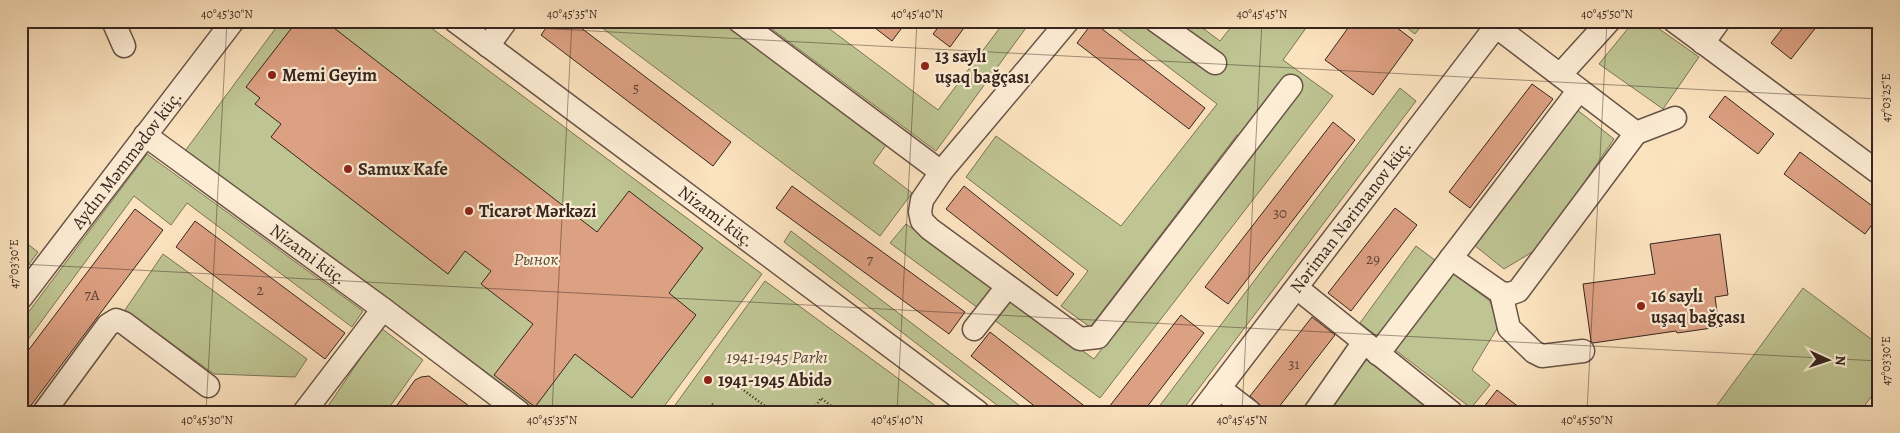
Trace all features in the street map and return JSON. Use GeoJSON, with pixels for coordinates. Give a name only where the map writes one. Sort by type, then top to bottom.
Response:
{"type":"FeatureCollection","features":[{"type":"Feature","properties":{"kind":"street"},"geometry":{"type":"LineString","coordinates":[[113,21],[124,46]]}},
{"type":"Feature","properties":{"kind":"street","name":"Aydın Məmmədov küç."},"geometry":{"type":"LineString","coordinates":[[21,298],[233,21]]}},
{"type":"Feature","properties":{"kind":"street","name":"Nizami küç."},"geometry":{"type":"LineString","coordinates":[[455,21],[978,412]]}},
{"type":"Feature","properties":{"kind":"street"},"geometry":{"type":"LineString","coordinates":[[488,46],[506,21]]}},
{"type":"Feature","properties":{"kind":"street"},"geometry":{"type":"LineString","coordinates":[[739,21],[941,172]]}},
{"type":"Feature","properties":{"kind":"street"},"geometry":{"type":"LineString","coordinates":[[1068,21],[941,172],[922,200],[920,212],[922,221],[930,229],[1080,339],[1098,338],[1291,86]]}},
{"type":"Feature","properties":{"kind":"street"},"geometry":{"type":"LineString","coordinates":[[1156,21],[1215,64]]}},
{"type":"Feature","properties":{"kind":"street"},"geometry":{"type":"LineString","coordinates":[[1560,76],[1609,21]]}},
{"type":"Feature","properties":{"kind":"street"},"geometry":{"type":"LineString","coordinates":[[1674,21],[1879,174]]}},
{"type":"Feature","properties":{"kind":"street"},"geometry":{"type":"LineString","coordinates":[[1703,43],[1719,21]]}},
{"type":"Feature","properties":{"kind":"street"},"geometry":{"type":"LineString","coordinates":[[1495,23],[1560,76],[1636,133]]}},
{"type":"Feature","properties":{"kind":"street","name":"Nəriman Nərimanov küç."},"geometry":{"type":"LineString","coordinates":[[1201,412],[1297,288],[1495,23]]}},
{"type":"Feature","properties":{"kind":"street"},"geometry":{"type":"LineString","coordinates":[[1315,412],[1451,258],[1580,90]]}},
{"type":"Feature","properties":{"kind":"street"},"geometry":{"type":"LineString","coordinates":[[1451,258],[1501,293],[1509,294],[1518,291],[1636,133],[1675,118]]}},
{"type":"Feature","properties":{"kind":"street","name":"Nizami küç."},"geometry":{"type":"LineString","coordinates":[[145,135],[383,309],[519,412]]}},
{"type":"Feature","properties":{"kind":"street"},"geometry":{"type":"LineString","coordinates":[[974,329],[1007,287]]}},
{"type":"Feature","properties":{"kind":"street"},"geometry":{"type":"LineString","coordinates":[[1297,288],[1451,412]]}},
{"type":"Feature","properties":{"kind":"street"},"geometry":{"type":"LineString","coordinates":[[1501,293],[1509,328],[1534,352],[1542,356],[1583,351]]}},
{"type":"Feature","properties":{"kind":"street"},"geometry":{"type":"LineString","coordinates":[[305,411],[383,309]]}},
{"type":"Feature","properties":{"kind":"street"},"geometry":{"type":"LineString","coordinates":[[44,412],[108,325],[116,320],[124,323],[208,386]]}},
{"type":"Feature","properties":{"kind":"street"},"geometry":{"type":"LineString","coordinates":[[1219,388],[1250,412]]}},
{"type":"Feature","properties":{"kind":"path"},"geometry":{"type":"LineString","coordinates":[[730,380],[773,412]]}},
{"type":"Feature","properties":{"kind":"path"},"geometry":{"type":"LineString","coordinates":[[812,412],[822,398],[839,412]]}},
{"type":"Feature","properties":{"kind":"path"},"geometry":{"type":"LineString","coordinates":[[712,404],[723,412]]}},
{"type":"Feature","properties":{"kind":"green space","name":"Рынок"},"geometry":{"type":"Polygon","coordinates":[[[281,21],[422,21],[762,274],[660,412],[537,412],[185,151],[281,21]]]}},
{"type":"Feature","properties":{"kind":"green space"},"geometry":{"type":"Polygon","coordinates":[[[593,21],[722,21],[886,145],[873,163],[912,193],[880,236],[593,21]]]}},
{"type":"Feature","properties":{"kind":"green space"},"geometry":{"type":"Polygon","coordinates":[[[761,21],[819,21],[938,110],[1005,21],[1031,21],[936,151],[761,21]]]}},
{"type":"Feature","properties":{"kind":"green space"},"geometry":{"type":"Polygon","coordinates":[[[1108,21],[1193,21],[1220,41],[1236,21],[1311,21],[1283,60],[1333,96],[1100,398],[890,243],[906,224],[1094,359],[1254,148],[1237,135],[1090,327],[1061,306],[1088,271],[966,177],[996,136],[1121,226],[1217,104],[1108,21]]]}},
{"type":"Feature","properties":{"kind":"green space"},"geometry":{"type":"Polygon","coordinates":[[[1398,21],[1425,21],[1415,34],[1398,21]]]}},
{"type":"Feature","properties":{"kind":"green space"},"geometry":{"type":"Polygon","coordinates":[[[1634,21],[1648,21],[1699,57],[1663,109],[1599,64],[1634,21]]]}},
{"type":"Feature","properties":{"kind":"green space"},"geometry":{"type":"Polygon","coordinates":[[[1400,88],[1416,101],[1181,412],[1155,412],[1400,88]]]}},
{"type":"Feature","properties":{"kind":"green space"},"geometry":{"type":"Polygon","coordinates":[[[1576,109],[1614,139],[1539,248],[1504,269],[1474,245],[1576,109]]]}},
{"type":"Feature","properties":{"kind":"green space"},"geometry":{"type":"Polygon","coordinates":[[[147,154],[363,311],[352,327],[187,203],[171,225],[134,196],[21,349],[21,322],[147,154]]]}},
{"type":"Feature","properties":{"kind":"green space"},"geometry":{"type":"Polygon","coordinates":[[[791,231],[1028,412],[1006,412],[784,242],[791,231]]]}},
{"type":"Feature","properties":{"kind":"green space"},"geometry":{"type":"Polygon","coordinates":[[[21,239],[38,252],[21,275],[21,239]]]}},
{"type":"Feature","properties":{"kind":"green space"},"geometry":{"type":"Polygon","coordinates":[[[1416,246],[1490,301],[1498,327],[1472,370],[1490,385],[1471,408],[1360,323],[1416,246]]]}},
{"type":"Feature","properties":{"kind":"green space"},"geometry":{"type":"Polygon","coordinates":[[[163,254],[307,359],[295,377],[214,374],[125,310],[163,254]]]}},
{"type":"Feature","properties":{"kind":"green space","name":"1941-1945 Parkı"},"geometry":{"type":"Polygon","coordinates":[[[765,281],[944,412],[670,412],[765,281]]]}},
{"type":"Feature","properties":{"kind":"green space"},"geometry":{"type":"Polygon","coordinates":[[[1803,288],[1879,345],[1879,386],[1860,412],[1712,412],[1803,288]]]}},
{"type":"Feature","properties":{"kind":"green space"},"geometry":{"type":"Polygon","coordinates":[[[381,328],[423,360],[386,412],[324,412],[381,328]]]}},
{"type":"Feature","properties":{"kind":"green space"},"geometry":{"type":"Polygon","coordinates":[[[1364,358],[1434,412],[1326,412],[1364,358]]]}},
{"type":"Feature","properties":{"kind":"building","name":"Ticarət Mərkəzi"},"geometry":{"type":"Polygon","coordinates":[[[297,21],[325,21],[597,232],[629,191],[703,248],[669,293],[696,315],[632,398],[575,354],[535,407],[494,375],[533,324],[481,284],[491,271],[465,251],[448,274],[271,137],[281,124],[255,104],[260,98],[246,87],[297,21]]]}},
{"type":"Feature","properties":{"kind":"building"},"geometry":{"type":"Polygon","coordinates":[[[551,21],[572,21],[731,142],[713,166],[541,35],[551,21]]]}},
{"type":"Feature","properties":{"kind":"building"},"geometry":{"type":"Polygon","coordinates":[[[866,21],[907,21],[892,41],[866,21]]]}},
{"type":"Feature","properties":{"kind":"building"},"geometry":{"type":"Polygon","coordinates":[[[943,21],[969,21],[950,47],[933,34],[943,21]]]}},
{"type":"Feature","properties":{"kind":"building"},"geometry":{"type":"Polygon","coordinates":[[[1353,21],[1388,21],[1413,40],[1373,95],[1325,60],[1353,21]]]}},
{"type":"Feature","properties":{"kind":"building"},"geometry":{"type":"Polygon","coordinates":[[[1788,21],[1821,21],[1791,59],[1771,43],[1788,21]]]}},
{"type":"Feature","properties":{"kind":"building"},"geometry":{"type":"Polygon","coordinates":[[[1093,22],[1205,108],[1189,129],[1077,43],[1093,22]]]}},
{"type":"Feature","properties":{"kind":"building"},"geometry":{"type":"Polygon","coordinates":[[[1532,84],[1553,99],[1470,208],[1449,192],[1532,84]]]}},
{"type":"Feature","properties":{"kind":"building"},"geometry":{"type":"Polygon","coordinates":[[[1725,96],[1774,134],[1758,154],[1709,117],[1725,96]]]}},
{"type":"Feature","properties":{"kind":"building"},"geometry":{"type":"Polygon","coordinates":[[[1333,122],[1355,140],[1228,304],[1205,287],[1333,122]]]}},
{"type":"Feature","properties":{"kind":"building"},"geometry":{"type":"Polygon","coordinates":[[[1800,152],[1879,211],[1879,215],[1865,234],[1784,174],[1800,152]]]}},
{"type":"Feature","properties":{"kind":"building"},"geometry":{"type":"Polygon","coordinates":[[[792,186],[965,312],[949,334],[776,208],[792,186]]]}},
{"type":"Feature","properties":{"kind":"building"},"geometry":{"type":"Polygon","coordinates":[[[964,186],[1074,274],[1057,296],[946,209],[964,186]]]}},
{"type":"Feature","properties":{"kind":"building"},"geometry":{"type":"Polygon","coordinates":[[[1395,208],[1417,225],[1351,311],[1328,293],[1395,208]]]}},
{"type":"Feature","properties":{"kind":"building"},"geometry":{"type":"Polygon","coordinates":[[[135,209],[163,230],[26,412],[21,412],[21,360],[135,209]]]}},
{"type":"Feature","properties":{"kind":"building"},"geometry":{"type":"Polygon","coordinates":[[[195,221],[345,333],[325,359],[176,247],[195,221]]]}},
{"type":"Feature","properties":{"kind":"building"},"geometry":{"type":"Polygon","coordinates":[[[1720,234],[1728,295],[1715,297],[1719,327],[1593,343],[1591,341],[1583,284],[1655,274],[1650,244],[1720,234]]]}},
{"type":"Feature","properties":{"kind":"building"},"geometry":{"type":"Polygon","coordinates":[[[1181,315],[1204,333],[1143,412],[1105,412],[1181,315]]]}},
{"type":"Feature","properties":{"kind":"building"},"geometry":{"type":"Polygon","coordinates":[[[1312,317],[1335,335],[1275,412],[1268,412],[1250,396],[1312,317]]]}},
{"type":"Feature","properties":{"kind":"building"},"geometry":{"type":"Polygon","coordinates":[[[990,332],[1092,412],[1042,412],[971,356],[990,332]]]}},
{"type":"Feature","properties":{"kind":"building"},"geometry":{"type":"Polygon","coordinates":[[[429,376],[477,412],[392,412],[415,380],[429,376]]]}},
{"type":"Feature","properties":{"kind":"building"},"geometry":{"type":"Polygon","coordinates":[[[1497,390],[1525,412],[1480,412],[1497,390]]]}},
{"type":"Feature","properties":{"kind":"place","name":"13 saylı uşaq bağçası"},"geometry":{"type":"Point","coordinates":[925,66]}},
{"type":"Feature","properties":{"kind":"place","name":"Memi Geyim"},"geometry":{"type":"Point","coordinates":[272,75]}},
{"type":"Feature","properties":{"kind":"place","name":"Samux Kafe"},"geometry":{"type":"Point","coordinates":[348,169]}},
{"type":"Feature","properties":{"kind":"place","name":"Ticarət Mərkəzi"},"geometry":{"type":"Point","coordinates":[469,211]}},
{"type":"Feature","properties":{"kind":"place","name":"16 saylı uşaq bağçası"},"geometry":{"type":"Point","coordinates":[1641,306]}},
{"type":"Feature","properties":{"kind":"place","name":"1941-1945 Abidə"},"geometry":{"type":"Point","coordinates":[708,380]}}]}
